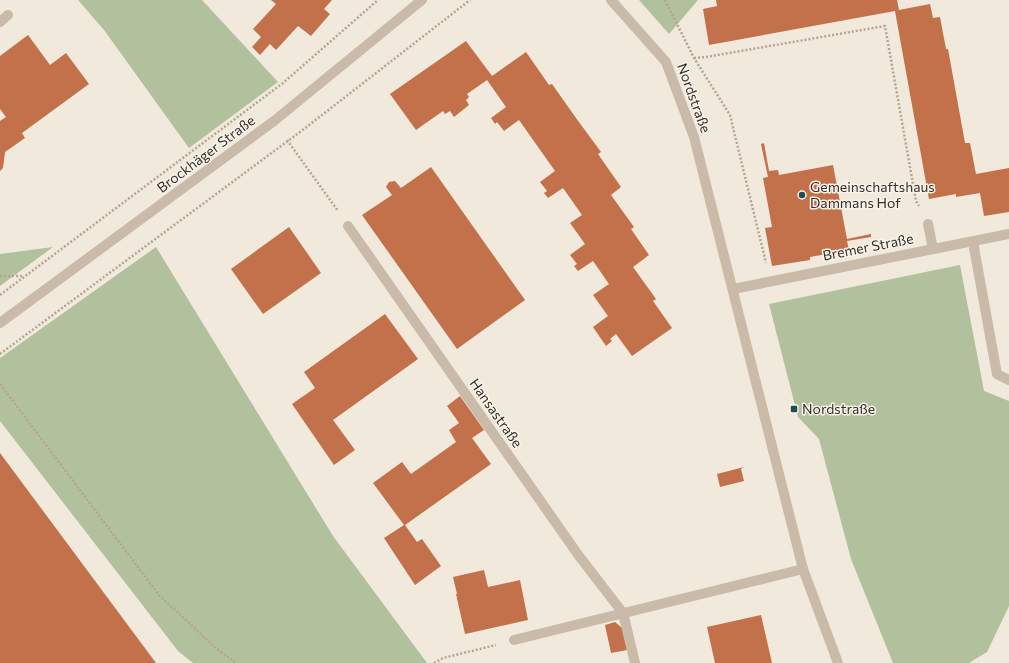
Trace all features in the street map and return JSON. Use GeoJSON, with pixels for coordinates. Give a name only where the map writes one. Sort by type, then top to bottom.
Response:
{"type":"FeatureCollection","features":[{"type":"Feature","properties":{"kind":"street","name":"Brockhäger Straße"},"geometry":{"type":"LineString","coordinates":[[0,323],[274,121],[422,0]]}},
{"type":"Feature","properties":{"kind":"street","name":"Nordstraße"},"geometry":{"type":"LineString","coordinates":[[611,0],[666,62],[694,137],[803,569],[838,663]]}},
{"type":"Feature","properties":{"kind":"street"},"geometry":{"type":"LineString","coordinates":[[928,224],[933,249]]}},
{"type":"Feature","properties":{"kind":"street","name":"Hansastraße"},"geometry":{"type":"LineString","coordinates":[[348,226],[575,549],[623,613]]}},
{"type":"Feature","properties":{"kind":"street","name":"Bremer Straße"},"geometry":{"type":"LineString","coordinates":[[733,289],[1009,234]]}},
{"type":"Feature","properties":{"kind":"street"},"geometry":{"type":"LineString","coordinates":[[973,242],[997,374],[1009,380]]}},
{"type":"Feature","properties":{"kind":"street"},"geometry":{"type":"LineString","coordinates":[[514,640],[803,569]]}},
{"type":"Feature","properties":{"kind":"street"},"geometry":{"type":"LineString","coordinates":[[623,613],[635,663]]}},
{"type":"Feature","properties":{"kind":"path"},"geometry":{"type":"LineString","coordinates":[[0,295],[283,83],[378,0]]}},
{"type":"Feature","properties":{"kind":"path"},"geometry":{"type":"LineString","coordinates":[[0,354],[288,141],[470,0]]}},
{"type":"Feature","properties":{"kind":"path"},"geometry":{"type":"LineString","coordinates":[[665,0],[694,58],[730,115],[770,281]]}},
{"type":"Feature","properties":{"kind":"path"},"geometry":{"type":"LineString","coordinates":[[694,58],[886,26],[916,201],[928,224]]}},
{"type":"Feature","properties":{"kind":"path"},"geometry":{"type":"LineString","coordinates":[[274,121],[348,226]]}},
{"type":"Feature","properties":{"kind":"path"},"geometry":{"type":"LineString","coordinates":[[0,276],[25,276]]}},
{"type":"Feature","properties":{"kind":"path"},"geometry":{"type":"LineString","coordinates":[[0,384],[159,596],[217,649],[236,663]]}},
{"type":"Feature","properties":{"kind":"path"},"geometry":{"type":"LineString","coordinates":[[434,663],[443,658],[514,640]]}},
{"type":"Feature","properties":{"kind":"green space"},"geometry":{"type":"Polygon","coordinates":[[[78,0],[202,0],[278,82],[189,148],[104,30],[78,0]]]}},
{"type":"Feature","properties":{"kind":"green space"},"geometry":{"type":"Polygon","coordinates":[[[639,0],[698,0],[669,34],[639,0]]]}},
{"type":"Feature","properties":{"kind":"green space"},"geometry":{"type":"Polygon","coordinates":[[[53,247],[0,286],[0,254],[53,247]]]}},
{"type":"Feature","properties":{"kind":"green space"},"geometry":{"type":"Polygon","coordinates":[[[156,247],[333,536],[427,663],[193,663],[178,651],[0,421],[0,358],[156,247]]]}},
{"type":"Feature","properties":{"kind":"green space"},"geometry":{"type":"Polygon","coordinates":[[[960,265],[984,391],[1009,401],[1009,606],[987,652],[969,663],[893,663],[851,559],[819,439],[798,417],[769,304],[960,265]]]}},
{"type":"Feature","properties":{"kind":"building"},"geometry":{"type":"Polygon","coordinates":[[[271,0],[332,0],[324,9],[330,14],[311,36],[298,26],[276,50],[270,44],[260,55],[252,47],[261,37],[253,29],[276,4],[271,0]]]}},
{"type":"Feature","properties":{"kind":"building"},"geometry":{"type":"Polygon","coordinates":[[[716,0],[897,0],[899,10],[930,4],[933,18],[940,17],[946,49],[948,49],[965,143],[970,143],[976,174],[1009,168],[1009,212],[984,216],[980,193],[956,197],[956,194],[929,199],[895,11],[709,45],[703,9],[717,6],[716,0]]]}},
{"type":"Feature","properties":{"kind":"building"},"geometry":{"type":"Polygon","coordinates":[[[28,35],[50,65],[66,53],[89,84],[22,133],[25,138],[5,152],[3,168],[0,171],[0,121],[6,117],[0,109],[0,56],[28,35]]]}},
{"type":"Feature","properties":{"kind":"building"},"geometry":{"type":"Polygon","coordinates":[[[466,41],[492,76],[526,52],[549,85],[552,84],[601,152],[598,154],[621,187],[611,195],[634,227],[631,229],[649,255],[633,267],[656,299],[653,301],[672,328],[632,356],[616,334],[610,339],[612,341],[606,346],[593,327],[608,316],[593,295],[609,284],[593,261],[578,271],[574,266],[577,264],[570,255],[585,244],[570,223],[582,215],[563,188],[548,198],[544,193],[547,191],[540,182],[555,171],[519,120],[504,131],[497,122],[495,124],[491,118],[506,107],[487,80],[467,94],[469,97],[466,100],[469,105],[454,117],[450,111],[445,114],[443,111],[416,130],[390,94],[466,41]]]}},
{"type":"Feature","properties":{"kind":"building","name":"Gemeinschaftshaus Dammans Hof"},"geometry":{"type":"Polygon","coordinates":[[[764,143],[769,171],[778,170],[779,175],[833,165],[847,239],[871,234],[871,237],[847,241],[849,250],[810,257],[810,260],[772,266],[765,228],[772,227],[763,178],[768,177],[761,144],[764,143]]]}},
{"type":"Feature","properties":{"kind":"building"},"geometry":{"type":"Polygon","coordinates":[[[431,167],[525,300],[457,349],[362,215],[392,195],[386,187],[389,182],[395,181],[401,188],[431,167]]]}},
{"type":"Feature","properties":{"kind":"building"},"geometry":{"type":"Polygon","coordinates":[[[289,227],[321,273],[263,314],[231,269],[289,227]]]}},
{"type":"Feature","properties":{"kind":"building"},"geometry":{"type":"Polygon","coordinates":[[[385,314],[418,359],[333,420],[355,450],[334,465],[292,404],[315,388],[304,372],[385,314]]]}},
{"type":"Feature","properties":{"kind":"building"},"geometry":{"type":"Polygon","coordinates":[[[460,396],[484,430],[472,438],[491,464],[405,525],[417,542],[422,539],[441,566],[415,585],[384,538],[404,525],[373,483],[402,462],[411,474],[456,442],[449,430],[459,423],[447,406],[460,396]]]}},
{"type":"Feature","properties":{"kind":"building"},"geometry":{"type":"Polygon","coordinates":[[[0,453],[55,527],[156,663],[0,663],[0,453]]]}},
{"type":"Feature","properties":{"kind":"building"},"geometry":{"type":"Polygon","coordinates":[[[744,467],[741,469],[744,481],[720,487],[717,474],[744,467]]]}},
{"type":"Feature","properties":{"kind":"building"},"geometry":{"type":"Polygon","coordinates":[[[484,570],[488,587],[520,580],[528,620],[465,634],[453,577],[484,570]]]}},
{"type":"Feature","properties":{"kind":"building"},"geometry":{"type":"Polygon","coordinates":[[[761,615],[772,663],[715,663],[707,627],[761,615]]]}},
{"type":"Feature","properties":{"kind":"building"},"geometry":{"type":"Polygon","coordinates":[[[615,622],[622,628],[627,650],[611,653],[605,625],[615,622]]]}},
{"type":"Feature","properties":{"kind":"place","name":"Gemeinschaftshaus Dammans Hof"},"geometry":{"type":"Point","coordinates":[802,195]}},
{"type":"Feature","properties":{"kind":"place","name":"Nordstraße"},"geometry":{"type":"Point","coordinates":[794,409]}}]}
